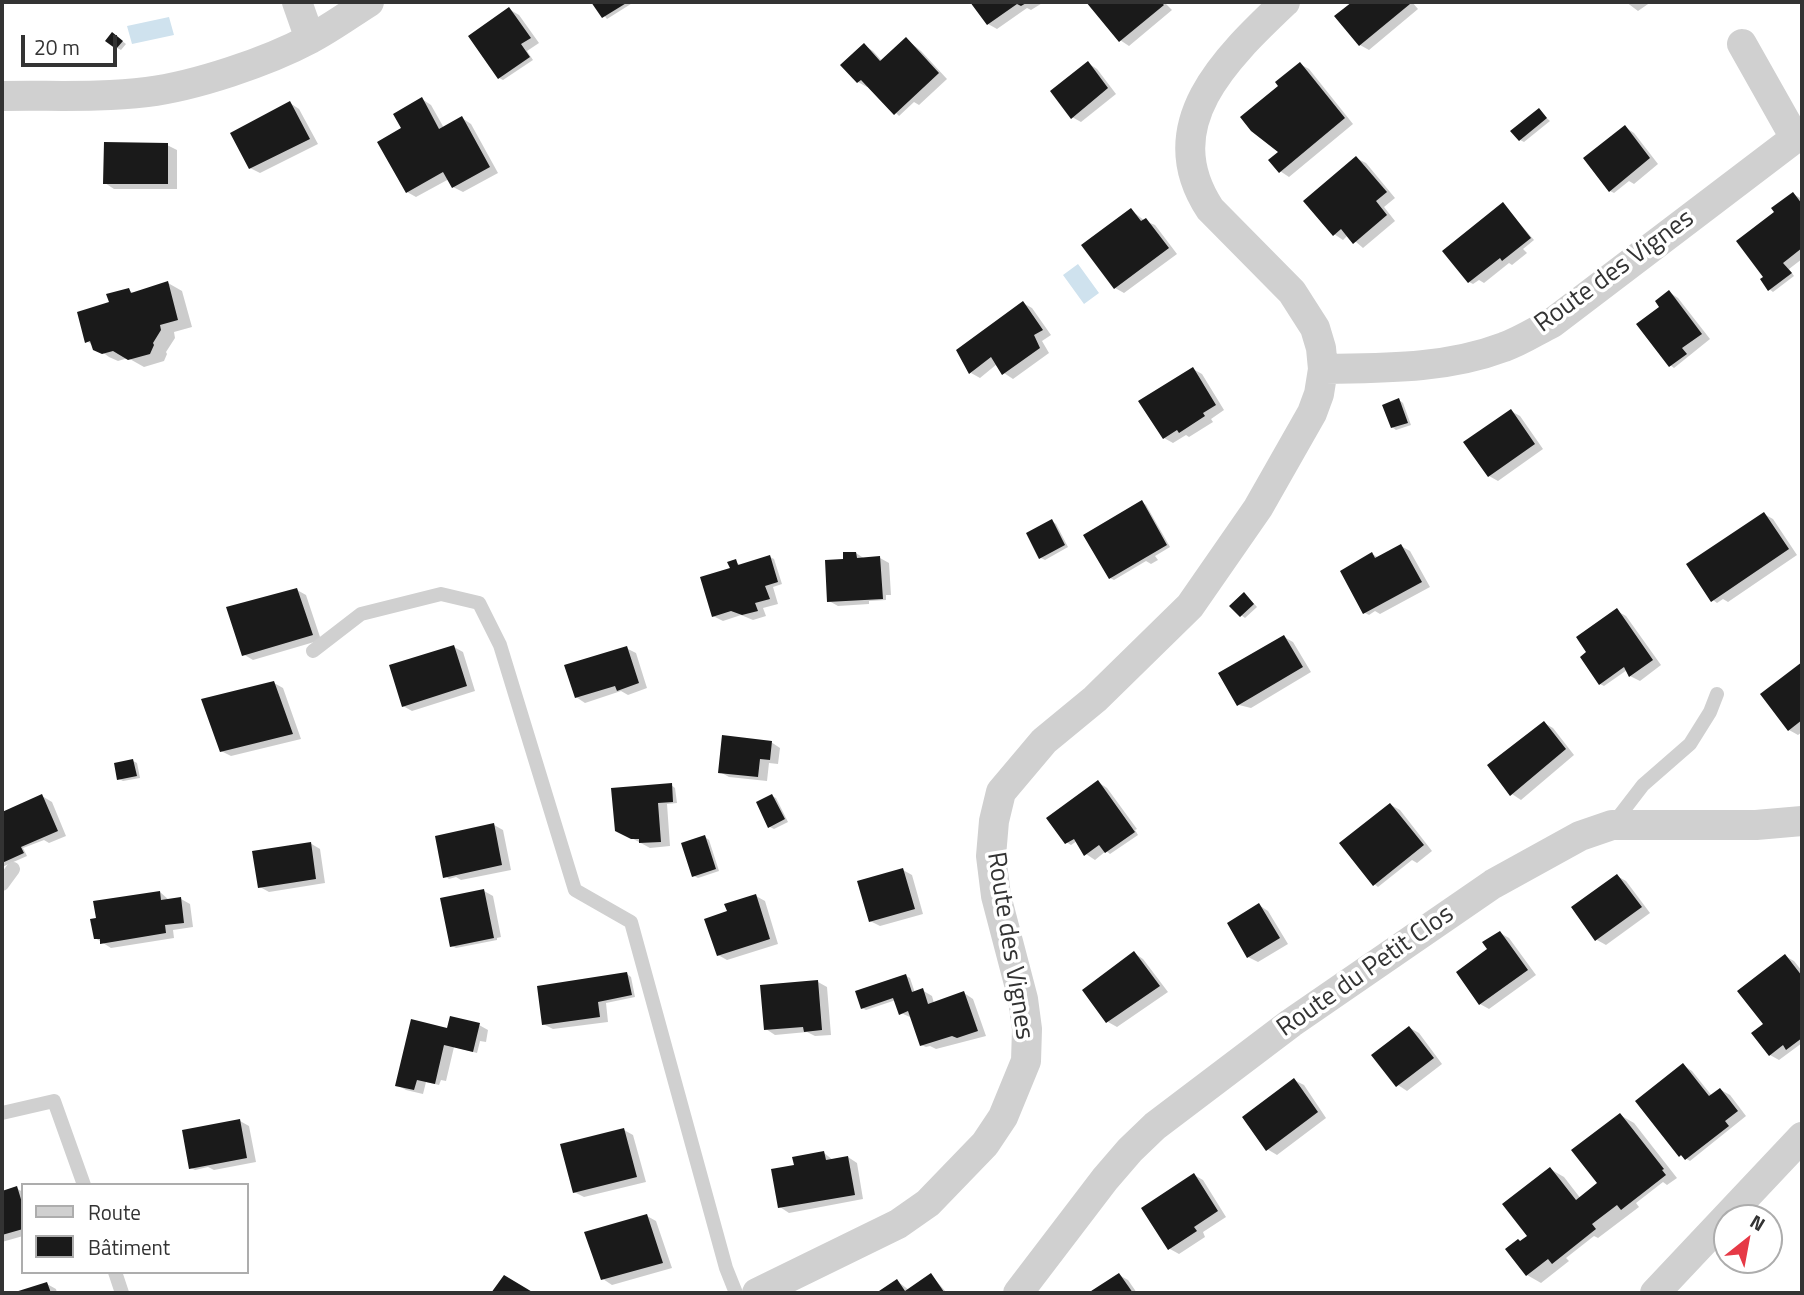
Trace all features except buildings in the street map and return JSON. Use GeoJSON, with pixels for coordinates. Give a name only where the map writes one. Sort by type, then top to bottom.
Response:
{"type":"FeatureCollection","features":[{"type":"Feature","properties":{"kind":"street"},"geometry":{"type":"LineString","coordinates":[[297,2],[310,39]]}},
{"type":"Feature","properties":{"kind":"street"},"geometry":{"type":"LineString","coordinates":[[2,96],[149,92],[235,69],[310,39],[369,2]]}},
{"type":"Feature","properties":{"kind":"street","name":"Route des Vignes"},"geometry":{"type":"LineString","coordinates":[[757,1293],[898,1224],[928,1203],[985,1144],[1003,1117],[1026,1061],[1027,1029],[1023,999],[996,896],[991,856],[994,821],[1001,792],[1044,741],[1114,681],[1174,623],[1205,587],[1258,508],[1303,432],[1319,394],[1323,369],[1321,348],[1315,328],[1304,308],[1275,273],[1210,209],[1200,194],[1190,162],[1191,125],[1207,89],[1241,46],[1285,2]]}},
{"type":"Feature","properties":{"kind":"street"},"geometry":{"type":"LineString","coordinates":[[1742,44],[1799,135]]}},
{"type":"Feature","properties":{"kind":"street","name":"Route des Vignes"},"geometry":{"type":"LineString","coordinates":[[1323,369],[1424,366],[1483,355],[1516,342],[1552,323],[1799,135]]}},
{"type":"Feature","properties":{"kind":"street","name":"Route du Petit Clos"},"geometry":{"type":"LineString","coordinates":[[1017,1293],[1130,1150],[1187,1100],[1291,1023],[1493,884],[1580,836],[1612,825],[1756,825],[1802,821]]}},
{"type":"Feature","properties":{"kind":"street"},"geometry":{"type":"LineString","coordinates":[[1655,1293],[1802,1137]]}},
{"type":"Feature","properties":{"kind":"lane"},"geometry":{"type":"LineString","coordinates":[[313,651],[361,614],[441,594],[479,603],[500,645],[575,890],[631,922],[726,1268],[736,1293]]}},
{"type":"Feature","properties":{"kind":"lane"},"geometry":{"type":"LineString","coordinates":[[1612,825],[1643,785],[1690,744],[1710,712],[1717,694]]}},
{"type":"Feature","properties":{"kind":"lane"},"geometry":{"type":"LineString","coordinates":[[2,884],[13,869]]}},
{"type":"Feature","properties":{"kind":"lane"},"geometry":{"type":"LineString","coordinates":[[2,1113],[54,1101],[83,1183]]}},
{"type":"Feature","properties":{"kind":"lane"},"geometry":{"type":"LineString","coordinates":[[116,1274],[122,1293]]}},
{"type":"Feature","properties":{"kind":"water"},"geometry":{"type":"Polygon","coordinates":[[[169,17],[174,35],[132,44],[127,26],[169,17]]]}},
{"type":"Feature","properties":{"kind":"water"},"geometry":{"type":"Polygon","coordinates":[[[1078,264],[1099,293],[1084,304],[1063,275],[1078,264]]]}}]}
